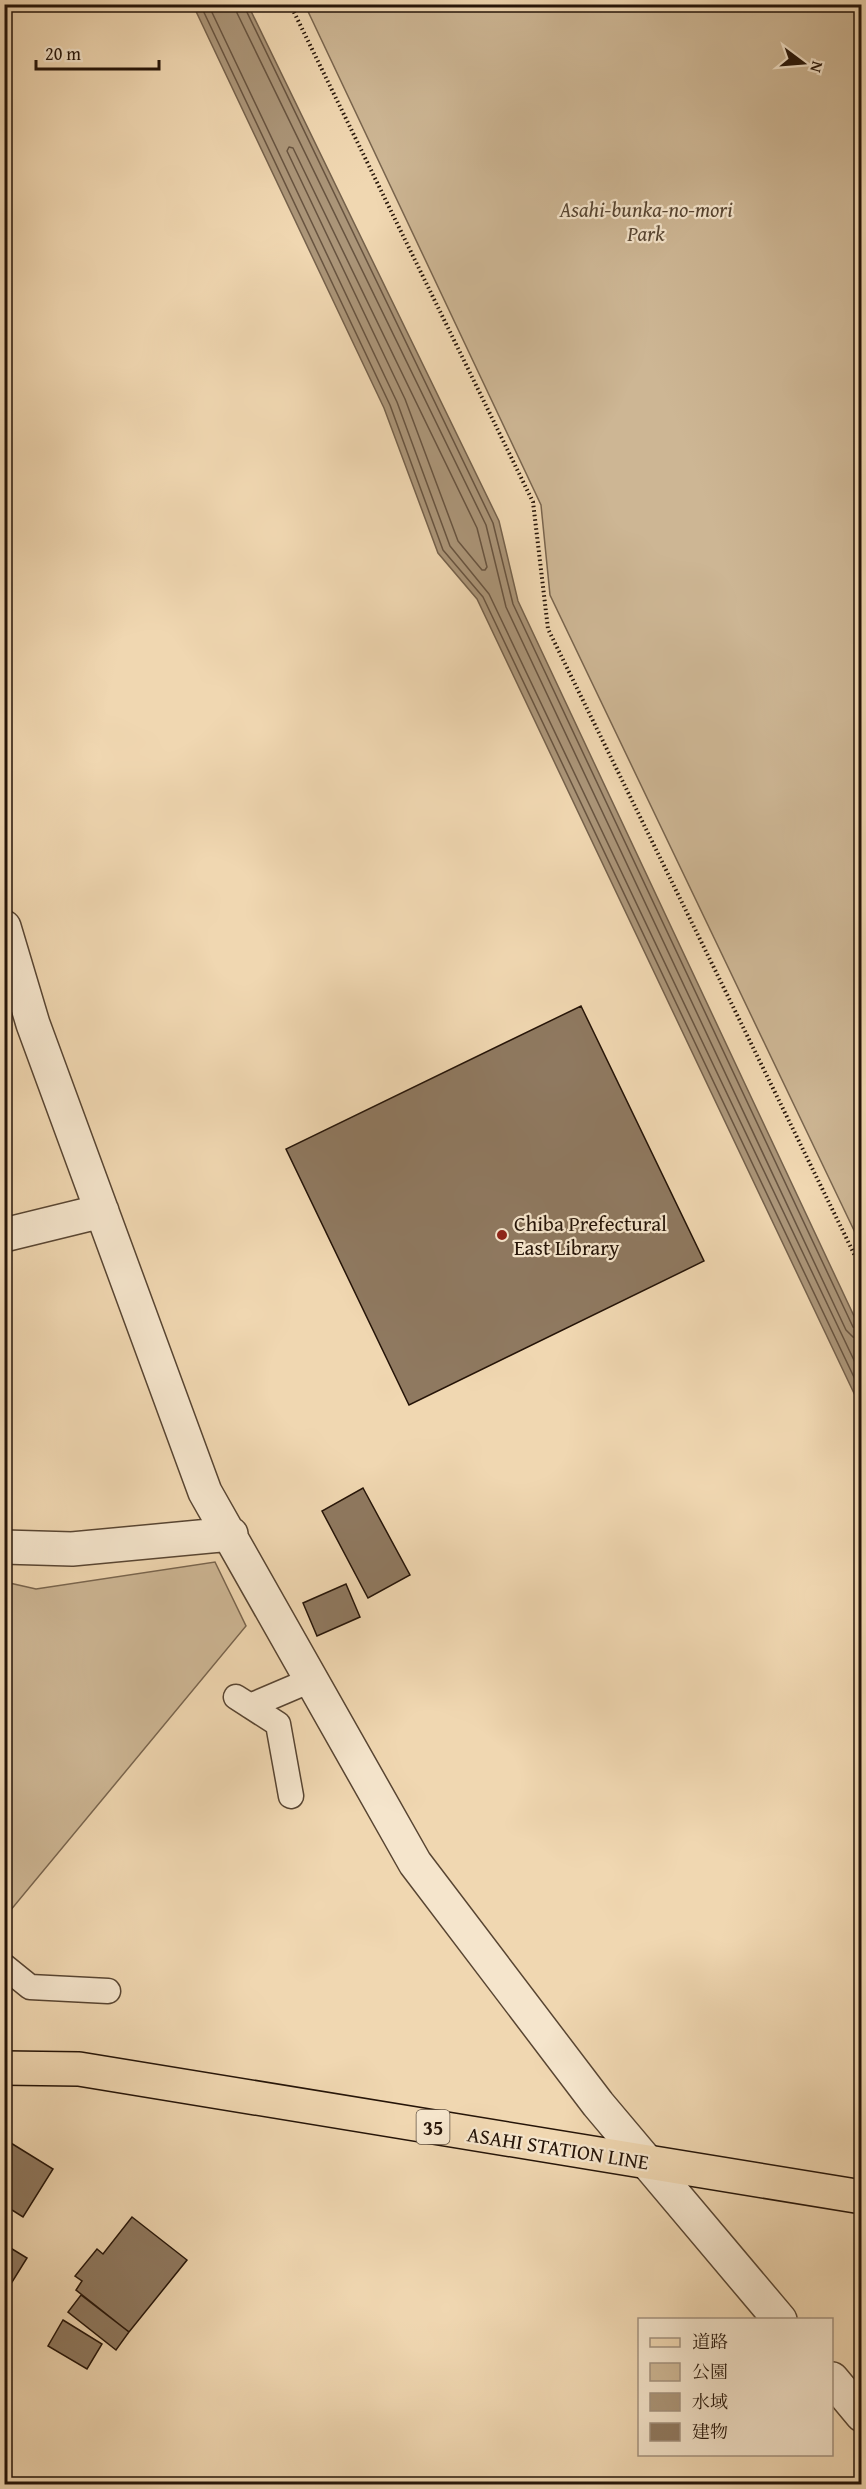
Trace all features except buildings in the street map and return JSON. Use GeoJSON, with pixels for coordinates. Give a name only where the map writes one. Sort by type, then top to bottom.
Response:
{"type":"FeatureCollection","features":[{"type":"Feature","properties":{"kind":"main road","name":"ASAHI STATION LINE"},"geometry":{"type":"LineString","coordinates":[[4,2068],[79,2069],[861,2197]]}},
{"type":"Feature","properties":{"kind":"street"},"geometry":{"type":"LineString","coordinates":[[4,927],[19,1026],[102,1211],[205,1492],[231,1534],[415,1863],[598,2104],[779,2318]]}},
{"type":"Feature","properties":{"kind":"street"},"geometry":{"type":"LineString","coordinates":[[4,1235],[102,1211]]}},
{"type":"Feature","properties":{"kind":"street"},"geometry":{"type":"LineString","coordinates":[[4,1547],[72,1549],[231,1534]]}},
{"type":"Feature","properties":{"kind":"street"},"geometry":{"type":"LineString","coordinates":[[833,2381],[861,2415]]}},
{"type":"Feature","properties":{"kind":"lane"},"geometry":{"type":"LineString","coordinates":[[291,1796],[278,1724],[243,1701],[311,1680]]}},
{"type":"Feature","properties":{"kind":"lane"},"geometry":{"type":"LineString","coordinates":[[4,1965],[30,1987],[108,1991]]}},
{"type":"Feature","properties":{"kind":"path"},"geometry":{"type":"LineString","coordinates":[[290,4],[532,502],[548,629],[861,1270]]}},
{"type":"Feature","properties":{"kind":"green space","name":"Asahi-bunka-no-mori Park"},"geometry":{"type":"Polygon","coordinates":[[[305,5],[861,5],[861,1245],[550,595],[541,505],[305,5]]]}},
{"type":"Feature","properties":{"kind":"green space"},"geometry":{"type":"Polygon","coordinates":[[[215,1562],[246,1626],[5,1917],[5,1582],[36,1589],[215,1562]]]}},
{"type":"Feature","properties":{"kind":"water"},"geometry":{"type":"Polygon","coordinates":[[[193,5],[248,5],[499,521],[518,601],[861,1331],[861,1408],[477,599],[438,553],[384,408],[193,5]]]}},
{"type":"Feature","properties":{"kind":"place","name":"Chiba Prefectural East Library"},"geometry":{"type":"Point","coordinates":[502,1235]}}]}
